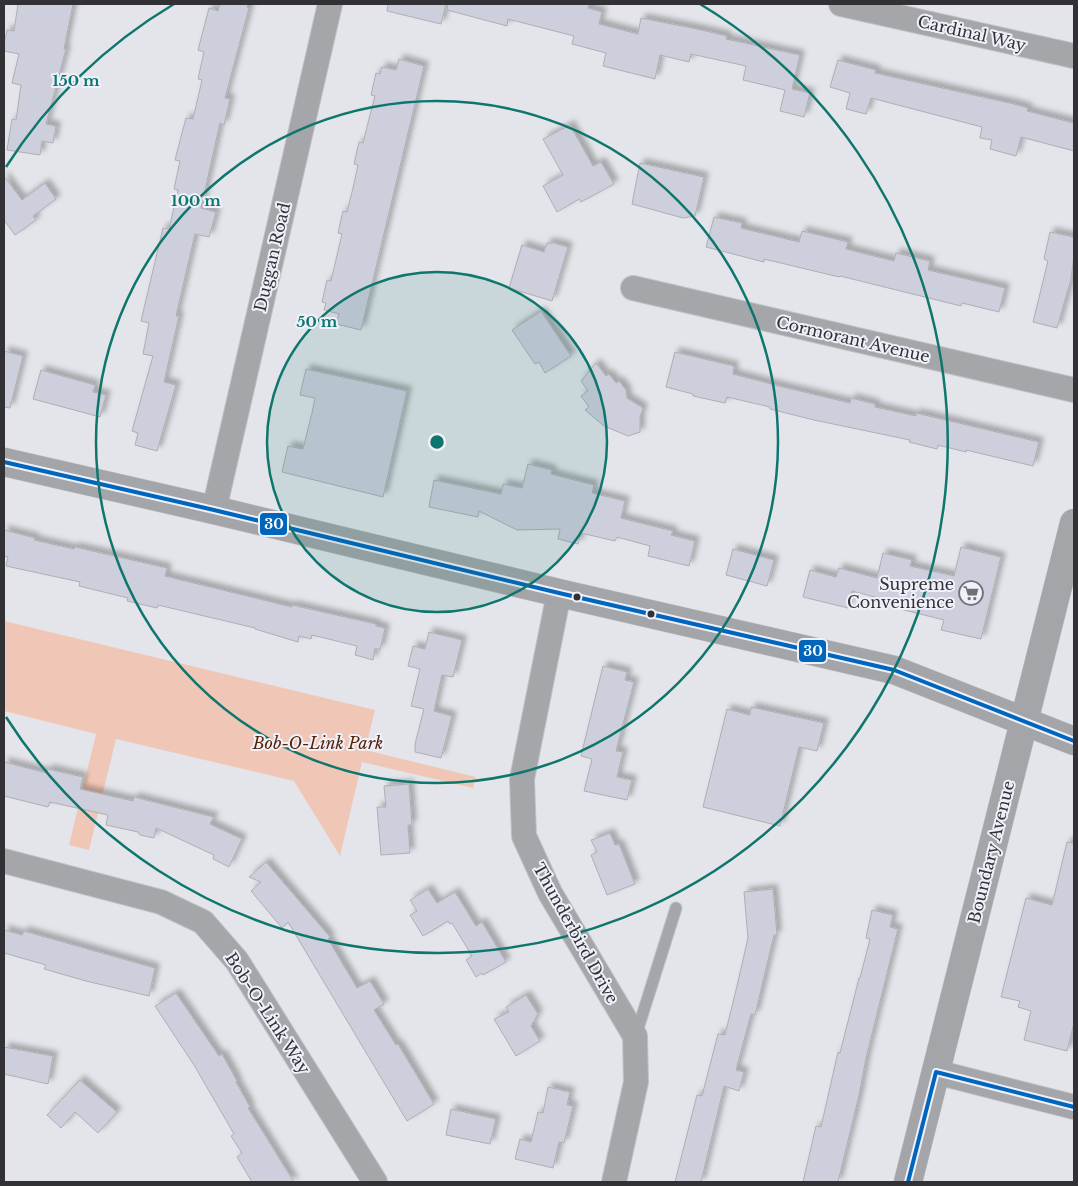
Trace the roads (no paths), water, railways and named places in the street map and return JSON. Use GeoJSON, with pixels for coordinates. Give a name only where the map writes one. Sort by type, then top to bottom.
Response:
{"type":"FeatureCollection","features":[{"type":"Feature","properties":{"kind":"street","name":"Duggan Road"},"geometry":{"type":"LineString","coordinates":[[214,510],[330,4]]}},
{"type":"Feature","properties":{"kind":"street","name":"Cardinal Way"},"geometry":{"type":"LineString","coordinates":[[841,4],[1074,56]]}},
{"type":"Feature","properties":{"kind":"street","name":"Cormorant Avenue"},"geometry":{"type":"LineString","coordinates":[[633,288],[1074,390]]}},
{"type":"Feature","properties":{"kind":"street"},"geometry":{"type":"LineString","coordinates":[[4,462],[894,670],[1074,741]]}},
{"type":"Feature","properties":{"kind":"street","name":"Boundary Avenue"},"geometry":{"type":"LineString","coordinates":[[908,1182],[1074,523]]}},
{"type":"Feature","properties":{"kind":"street","name":"Thunderbird Drive"},"geometry":{"type":"LineString","coordinates":[[559,593],[522,779],[524,836],[550,893],[635,1036],[636,1082],[614,1182]]}},
{"type":"Feature","properties":{"kind":"street","name":"Bob-O-Link Way"},"geometry":{"type":"LineString","coordinates":[[4,861],[161,902],[202,922],[237,961],[375,1182]]}},
{"type":"Feature","properties":{"kind":"street"},"geometry":{"type":"LineString","coordinates":[[936,1072],[1074,1107]]}},
{"type":"Feature","properties":{"kind":"lane"},"geometry":{"type":"LineString","coordinates":[[635,1036],[676,908]]}},
{"type":"Feature","properties":{"kind":"place","name":"Supreme Convenience"},"geometry":{"type":"Point","coordinates":[971,593]}},
{"type":"Feature","properties":{"kind":"park label","name":"Bob-O-Link Park"},"geometry":{"type":"Point","coordinates":[318,743]}}]}
